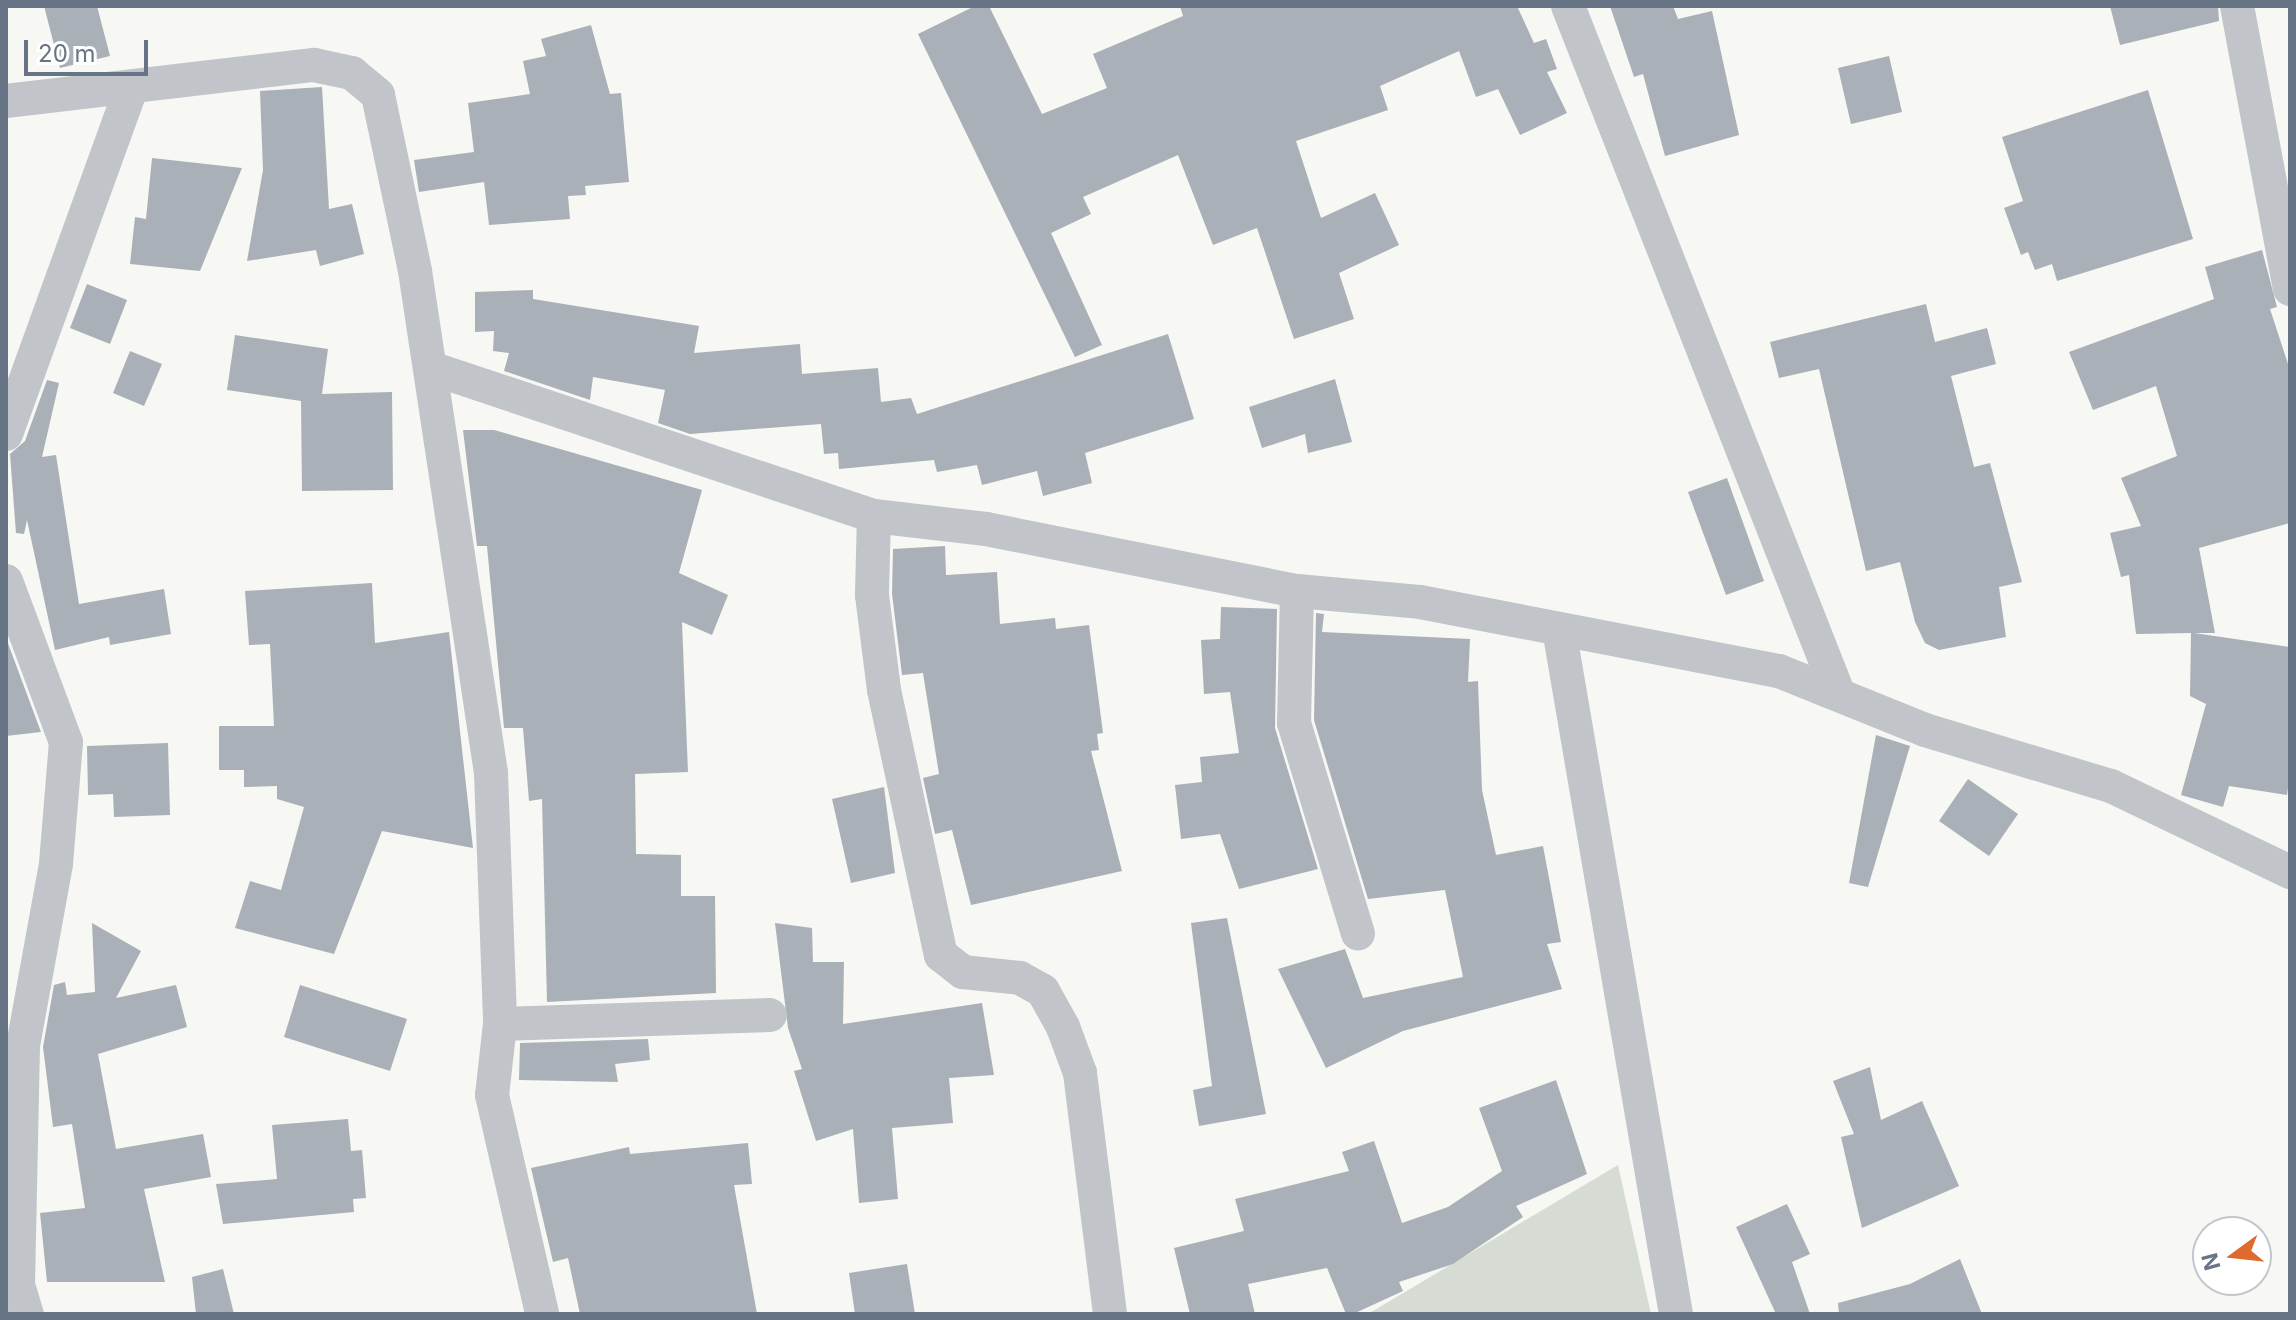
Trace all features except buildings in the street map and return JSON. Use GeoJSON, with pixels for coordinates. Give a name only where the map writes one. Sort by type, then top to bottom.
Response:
{"type":"FeatureCollection","features":[{"type":"Feature","properties":{"kind":"street"},"geometry":{"type":"LineString","coordinates":[[1568,6],[1837,690]]}},
{"type":"Feature","properties":{"kind":"street"},"geometry":{"type":"LineString","coordinates":[[2237,6],[2290,289]]}},
{"type":"Feature","properties":{"kind":"street"},"geometry":{"type":"LineString","coordinates":[[6,101],[314,65],[352,73],[378,95],[431,368],[491,773],[500,1024],[492,1095],[542,1314]]}},
{"type":"Feature","properties":{"kind":"street"},"geometry":{"type":"LineString","coordinates":[[6,434],[131,88]]}},
{"type":"Feature","properties":{"kind":"street"},"geometry":{"type":"LineString","coordinates":[[431,368],[874,516],[986,529],[1297,591],[1420,602],[1779,671],[1837,690],[1925,730],[2111,786],[2290,872]]}},
{"type":"Feature","properties":{"kind":"street"},"geometry":{"type":"LineString","coordinates":[[874,516],[872,595],[884,690],[941,955],[963,972],[1020,978],[1043,991],[1063,1027],[1080,1073],[1110,1314]]}},
{"type":"Feature","properties":{"kind":"street"},"geometry":{"type":"LineString","coordinates":[[6,581],[66,742],[56,864],[23,1045],[18,1285],[27,1314]]}},
{"type":"Feature","properties":{"kind":"street"},"geometry":{"type":"LineString","coordinates":[[1297,591],[1294,723],[1358,934]]}},
{"type":"Feature","properties":{"kind":"street"},"geometry":{"type":"LineString","coordinates":[[1559,629],[1676,1314]]}},
{"type":"Feature","properties":{"kind":"street"},"geometry":{"type":"LineString","coordinates":[[500,1024],[770,1015]]}},
{"type":"Feature","properties":{"kind":"shaded area"},"geometry":{"type":"Polygon","coordinates":[[[1618,1165],[1651,1314],[1368,1314],[1618,1165]]]}}]}
